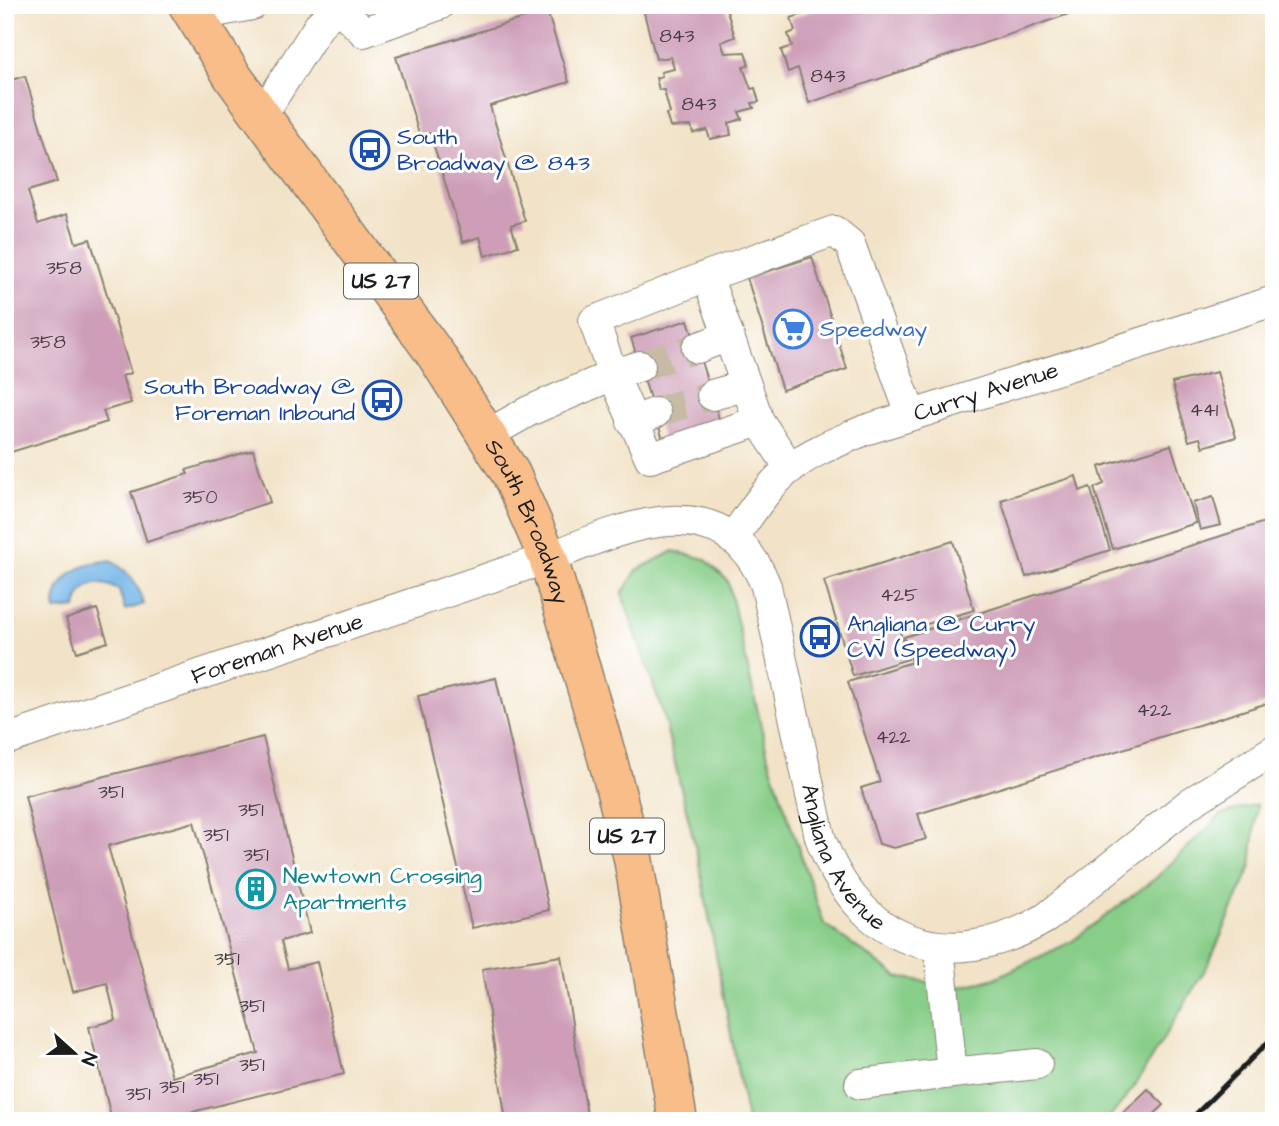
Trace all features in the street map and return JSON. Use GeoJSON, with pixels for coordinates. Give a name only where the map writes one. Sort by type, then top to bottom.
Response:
{"type":"FeatureCollection","features":[{"type":"Feature","properties":{"kind":"main road","name":"South Broadway"},"geometry":{"type":"LineString","coordinates":[[191,11],[262,115],[436,355],[512,474],[548,558],[607,757],[633,858],[678,1121]]}},
{"type":"Feature","properties":{"kind":"street"},"geometry":{"type":"LineString","coordinates":[[191,11],[252,5]]}},
{"type":"Feature","properties":{"kind":"street"},"geometry":{"type":"LineString","coordinates":[[262,115],[320,24],[337,6],[364,32],[439,5]]}},
{"type":"Feature","properties":{"kind":"street"},"geometry":{"type":"LineString","coordinates":[[759,421],[650,458],[643,418],[626,371],[594,321],[706,276],[834,232],[850,244],[911,415]]}},
{"type":"Feature","properties":{"kind":"street"},"geometry":{"type":"LineString","coordinates":[[706,276],[759,421],[790,468]]}},
{"type":"Feature","properties":{"kind":"street","name":"Curry Avenue"},"geometry":{"type":"LineString","coordinates":[[732,539],[770,487],[790,468],[811,454],[865,429],[1274,301]]}},
{"type":"Feature","properties":{"kind":"street"},"geometry":{"type":"LineString","coordinates":[[697,348],[728,336]]}},
{"type":"Feature","properties":{"kind":"street"},"geometry":{"type":"LineString","coordinates":[[487,435],[529,411],[626,371]]}},
{"type":"Feature","properties":{"kind":"street"},"geometry":{"type":"LineString","coordinates":[[712,396],[744,386]]}},
{"type":"Feature","properties":{"kind":"street","name":"Angliana Avenue"},"geometry":{"type":"LineString","coordinates":[[548,558],[618,529],[676,519],[698,523],[732,539],[748,551],[766,586],[820,837],[829,863],[841,884],[872,918],[896,933],[925,945],[955,949],[980,946],[1029,928],[1191,803],[1271,757]]}},
{"type":"Feature","properties":{"kind":"street","name":"Foreman Avenue"},"geometry":{"type":"LineString","coordinates":[[5,740],[548,558]]}},
{"type":"Feature","properties":{"kind":"street"},"geometry":{"type":"LineString","coordinates":[[939,947],[952,1073]]}},
{"type":"Feature","properties":{"kind":"street"},"geometry":{"type":"LineString","coordinates":[[860,1084],[1037,1064]]}},
{"type":"Feature","properties":{"kind":"green space"},"geometry":{"type":"Polygon","coordinates":[[[673,551],[705,559],[728,581],[768,757],[824,924],[898,977],[959,987],[993,979],[1071,942],[1156,878],[1221,815],[1257,804],[1251,867],[1209,963],[1134,1087],[1107,1121],[747,1121],[698,858],[662,710],[622,594],[637,570],[673,551]]]}},
{"type":"Feature","properties":{"kind":"water"},"geometry":{"type":"Polygon","coordinates":[[[111,561],[132,579],[144,604],[125,610],[119,590],[97,584],[86,588],[76,608],[55,610],[60,588],[72,573],[90,564],[111,561]]]}},
{"type":"Feature","properties":{"kind":"building"},"geometry":{"type":"Polygon","coordinates":[[[642,5],[725,5],[735,37],[721,42],[725,53],[745,52],[749,65],[743,67],[751,89],[755,88],[759,102],[752,103],[754,108],[739,112],[742,119],[729,123],[731,135],[710,139],[707,130],[693,133],[691,126],[670,127],[666,114],[670,113],[664,90],[659,90],[656,78],[662,76],[661,72],[674,69],[671,57],[656,59],[642,5]]]}},
{"type":"Feature","properties":{"kind":"building"},"geometry":{"type":"Polygon","coordinates":[[[828,5],[849,5],[851,10],[861,5],[1069,5],[1072,13],[809,103],[798,68],[788,72],[781,50],[792,46],[788,34],[795,31],[791,18],[828,5]]]}},
{"type":"Feature","properties":{"kind":"building"},"geometry":{"type":"Polygon","coordinates":[[[547,11],[569,82],[490,106],[525,221],[511,225],[518,246],[485,256],[480,237],[463,242],[430,133],[420,137],[396,57],[547,11]]]}},
{"type":"Feature","properties":{"kind":"building"},"geometry":{"type":"Polygon","coordinates":[[[25,76],[57,182],[28,191],[38,224],[67,214],[76,243],[90,239],[131,373],[122,376],[131,403],[103,411],[107,422],[5,454],[5,82],[25,76]]]}},
{"type":"Feature","properties":{"kind":"building"},"geometry":{"type":"Polygon","coordinates":[[[812,257],[847,369],[782,390],[747,278],[812,257]]]}},
{"type":"Feature","properties":{"kind":"building"},"geometry":{"type":"Polygon","coordinates":[[[688,320],[722,428],[665,446],[631,338],[688,320]]]}},
{"type":"Feature","properties":{"kind":"building"},"geometry":{"type":"Polygon","coordinates":[[[1217,372],[1236,437],[1203,447],[1200,438],[1189,441],[1172,383],[1217,372]]]}},
{"type":"Feature","properties":{"kind":"building"},"geometry":{"type":"Polygon","coordinates":[[[1171,445],[1196,523],[1113,549],[1094,488],[1104,484],[1099,467],[1171,445]]]}},
{"type":"Feature","properties":{"kind":"building"},"geometry":{"type":"Polygon","coordinates":[[[253,450],[270,502],[147,542],[131,492],[188,474],[186,470],[253,450]]]}},
{"type":"Feature","properties":{"kind":"building"},"geometry":{"type":"Polygon","coordinates":[[[1076,476],[1080,491],[1090,487],[1110,550],[1026,577],[1001,500],[1076,476]]]}},
{"type":"Feature","properties":{"kind":"building"},"geometry":{"type":"Polygon","coordinates":[[[1213,497],[1221,525],[1200,530],[1193,503],[1213,497]]]}},
{"type":"Feature","properties":{"kind":"building"},"geometry":{"type":"Polygon","coordinates":[[[1274,519],[1274,701],[918,814],[926,839],[894,848],[879,844],[861,788],[880,782],[848,682],[912,662],[904,637],[1274,519]]]}},
{"type":"Feature","properties":{"kind":"building"},"geometry":{"type":"Polygon","coordinates":[[[953,541],[974,610],[900,632],[908,659],[853,676],[824,581],[953,541]]]}},
{"type":"Feature","properties":{"kind":"building"},"geometry":{"type":"Polygon","coordinates":[[[97,609],[108,642],[77,652],[66,619],[97,609]]]}},
{"type":"Feature","properties":{"kind":"building","name":"Newtown Crossing Apartments"},"geometry":{"type":"Polygon","coordinates":[[[496,678],[549,910],[472,928],[418,696],[496,678]]]}},
{"type":"Feature","properties":{"kind":"building","name":"Newtown Crossing Apartments"},"geometry":{"type":"Polygon","coordinates":[[[263,737],[310,933],[281,941],[288,969],[317,962],[344,1074],[156,1121],[112,1121],[89,1027],[116,1020],[107,983],[73,992],[25,796],[263,737]],[[194,822],[108,846],[172,1077],[258,1053],[194,822]]]}},
{"type":"Feature","properties":{"kind":"building","name":"Newtown Crossing Apartments"},"geometry":{"type":"Polygon","coordinates":[[[561,956],[588,1121],[506,1121],[482,969],[561,956]]]}},
{"type":"Feature","properties":{"kind":"building"},"geometry":{"type":"Polygon","coordinates":[[[1148,1089],[1164,1105],[1147,1121],[1126,1121],[1121,1115],[1148,1089]]]}},
{"type":"Feature","properties":{"kind":"tunnel"},"geometry":{"type":"LineString","coordinates":[[640,366],[697,348]]}},
{"type":"Feature","properties":{"kind":"tunnel"},"geometry":{"type":"LineString","coordinates":[[655,413],[712,395]]}},
{"type":"Feature","properties":{"kind":"railway"},"geometry":{"type":"LineString","coordinates":[[1189,1121],[1274,1036]]}},
{"type":"Feature","properties":{"kind":"place","name":"South Broadway @ 843"},"geometry":{"type":"Point","coordinates":[370,150]}},
{"type":"Feature","properties":{"kind":"place","name":"Speedway"},"geometry":{"type":"Point","coordinates":[793,329]}},
{"type":"Feature","properties":{"kind":"place","name":"South Broadway @ Foreman Inbound"},"geometry":{"type":"Point","coordinates":[382,400]}},
{"type":"Feature","properties":{"kind":"place","name":"Angliana @ Curry CW (Speedway)"},"geometry":{"type":"Point","coordinates":[820,637]}},
{"type":"Feature","properties":{"kind":"place","name":"Newtown Crossing Apartments"},"geometry":{"type":"Point","coordinates":[256,889]}}]}
